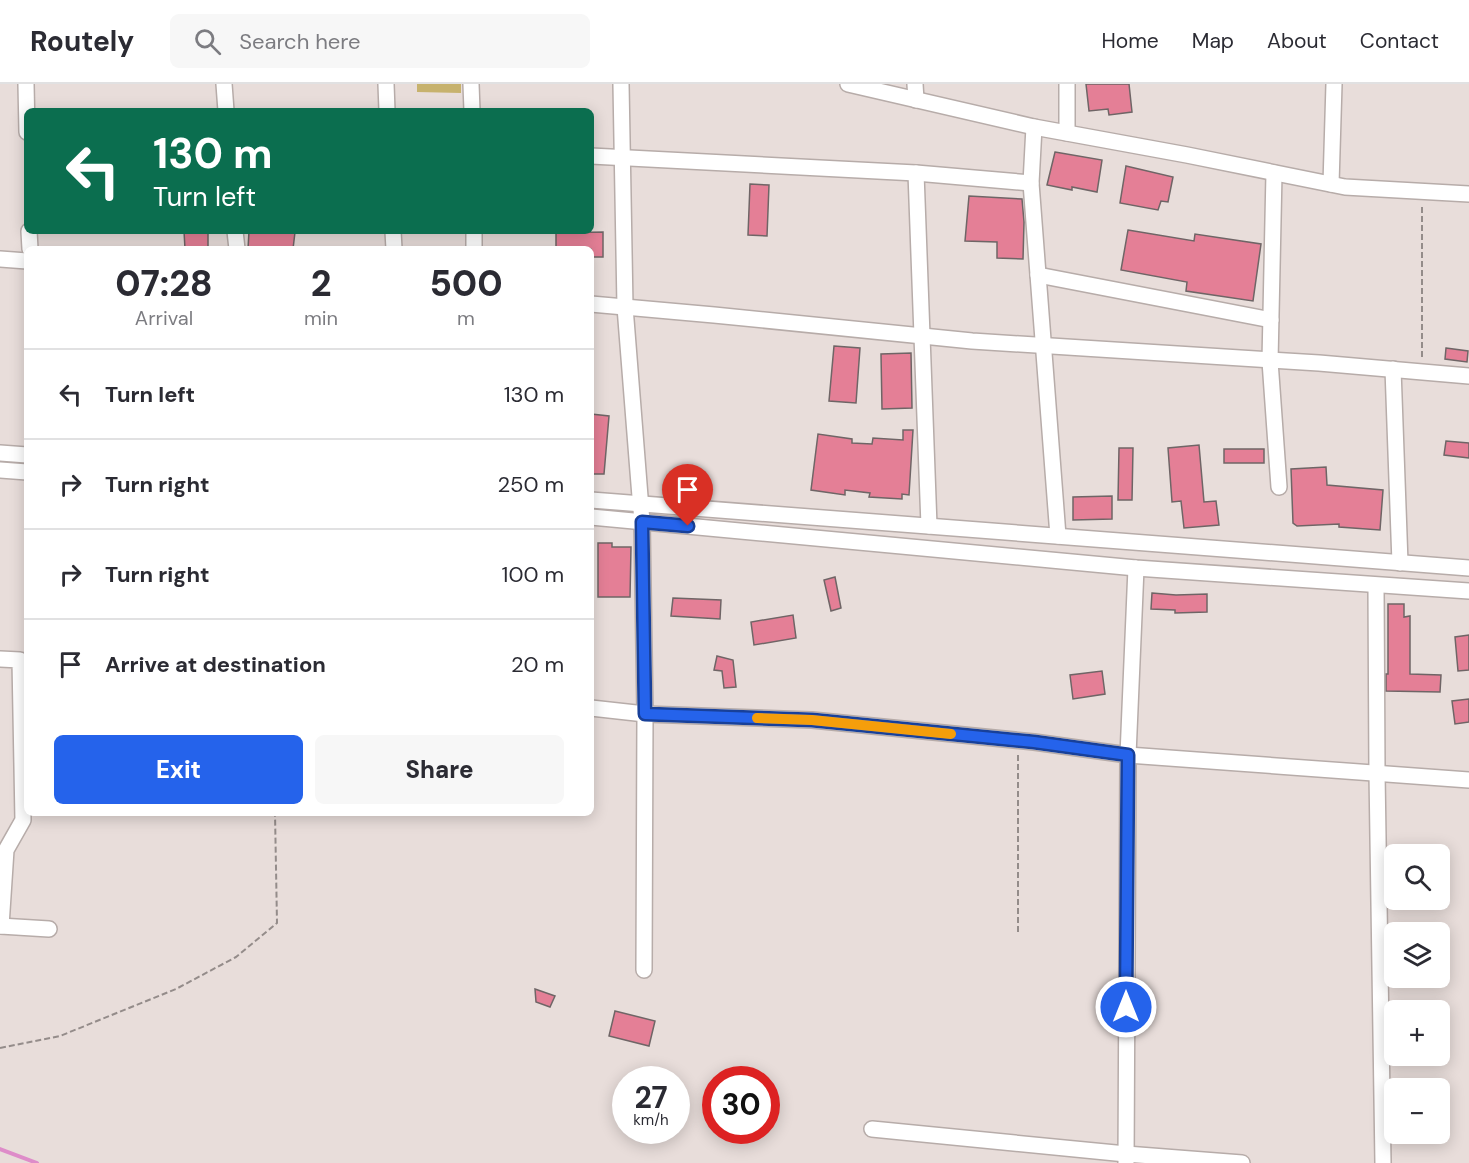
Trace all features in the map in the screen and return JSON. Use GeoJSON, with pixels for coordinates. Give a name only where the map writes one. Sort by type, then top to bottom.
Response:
{"type":"FeatureCollection","features":[{"type":"Feature","properties":{"kind":"street"},"geometry":{"type":"LineString","coordinates":[[26,84],[27,108]]}},
{"type":"Feature","properties":{"kind":"street"},"geometry":{"type":"LineString","coordinates":[[224,84],[226,108]]}},
{"type":"Feature","properties":{"kind":"street"},"geometry":{"type":"LineString","coordinates":[[386,84],[387,108]]}},
{"type":"Feature","properties":{"kind":"street"},"geometry":{"type":"LineString","coordinates":[[471,84],[472,108]]}},
{"type":"Feature","properties":{"kind":"street"},"geometry":{"type":"LineString","coordinates":[[621,84],[625,307],[642,522],[645,714],[644,970]]}},
{"type":"Feature","properties":{"kind":"street"},"geometry":{"type":"LineString","coordinates":[[848,84],[1034,127],[1345,187],[1469,194]]}},
{"type":"Feature","properties":{"kind":"street"},"geometry":{"type":"LineString","coordinates":[[915,84],[916,100]]}},
{"type":"Feature","properties":{"kind":"street"},"geometry":{"type":"LineString","coordinates":[[1067,84],[1067,133]]}},
{"type":"Feature","properties":{"kind":"street"},"geometry":{"type":"LineString","coordinates":[[1331,184],[1334,84]]}},
{"type":"Feature","properties":{"kind":"street"},"geometry":{"type":"LineString","coordinates":[[1034,127],[1031,183],[1058,536]]}},
{"type":"Feature","properties":{"kind":"street"},"geometry":{"type":"LineString","coordinates":[[594,156],[916,173],[1031,183]]}},
{"type":"Feature","properties":{"kind":"street"},"geometry":{"type":"LineString","coordinates":[[916,173],[929,526]]}},
{"type":"Feature","properties":{"kind":"street"},"geometry":{"type":"LineString","coordinates":[[1274,173],[1270,361],[1279,487]]}},
{"type":"Feature","properties":{"kind":"street"},"geometry":{"type":"LineString","coordinates":[[0,259],[24,261]]}},
{"type":"Feature","properties":{"kind":"street"},"geometry":{"type":"LineString","coordinates":[[1038,275],[1271,320]]}},
{"type":"Feature","properties":{"kind":"street"},"geometry":{"type":"LineString","coordinates":[[594,304],[1043,345],[1469,376]]}},
{"type":"Feature","properties":{"kind":"street"},"geometry":{"type":"LineString","coordinates":[[1393,369],[1400,563]]}},
{"type":"Feature","properties":{"kind":"street"},"geometry":{"type":"LineString","coordinates":[[0,453],[24,455]]}},
{"type":"Feature","properties":{"kind":"street"},"geometry":{"type":"LineString","coordinates":[[0,470],[24,472]]}},
{"type":"Feature","properties":{"kind":"street"},"geometry":{"type":"LineString","coordinates":[[594,500],[1469,568]]}},
{"type":"Feature","properties":{"kind":"street"},"geometry":{"type":"LineString","coordinates":[[594,518],[1136,568],[1469,591]]}},
{"type":"Feature","properties":{"kind":"street"},"geometry":{"type":"LineString","coordinates":[[1126,1158],[1128,755],[1136,568]]}},
{"type":"Feature","properties":{"kind":"street"},"geometry":{"type":"LineString","coordinates":[[1376,586],[1383,1163]]}},
{"type":"Feature","properties":{"kind":"street"},"geometry":{"type":"LineString","coordinates":[[0,659],[20,660],[23,820],[6,850],[1,926],[49,929]]}},
{"type":"Feature","properties":{"kind":"street"},"geometry":{"type":"LineString","coordinates":[[594,708],[645,714],[812,720],[1018,741],[1128,755],[1469,780]]}},
{"type":"Feature","properties":{"kind":"street"},"geometry":{"type":"LineString","coordinates":[[872,1129],[1126,1158],[1242,1163]]}},
{"type":"Feature","properties":{"kind":"path"},"geometry":{"type":"LineString","coordinates":[[1422,191],[1422,372]]}},
{"type":"Feature","properties":{"kind":"path"},"geometry":{"type":"LineString","coordinates":[[1018,741],[1018,935]]}},
{"type":"Feature","properties":{"kind":"path"},"geometry":{"type":"LineString","coordinates":[[0,1048],[60,1036],[176,988],[236,957],[277,923],[274,816]]}},
{"type":"Feature","properties":{"kind":"shaded area"},"geometry":{"type":"Polygon","coordinates":[[[417,84],[461,84],[461,93],[417,92],[417,84]]]}},
{"type":"Feature","properties":{"kind":"building"},"geometry":{"type":"Polygon","coordinates":[[[1086,84],[1129,84],[1132,112],[1109,115],[1108,109],[1089,111],[1086,84]]]}},
{"type":"Feature","properties":{"kind":"building"},"geometry":{"type":"Polygon","coordinates":[[[1055,152],[1102,160],[1097,192],[1047,185],[1055,152]]]}},
{"type":"Feature","properties":{"kind":"building"},"geometry":{"type":"Polygon","coordinates":[[[1126,166],[1173,177],[1168,202],[1161,201],[1158,210],[1120,203],[1126,166]]]}},
{"type":"Feature","properties":{"kind":"building"},"geometry":{"type":"Polygon","coordinates":[[[750,184],[769,185],[767,236],[748,235],[750,184]]]}},
{"type":"Feature","properties":{"kind":"building"},"geometry":{"type":"Polygon","coordinates":[[[969,196],[1022,199],[1023,259],[997,258],[997,242],[965,241],[969,196]]]}},
{"type":"Feature","properties":{"kind":"building"},"geometry":{"type":"Polygon","coordinates":[[[1128,230],[1194,241],[1195,234],[1261,244],[1253,301],[1186,291],[1187,282],[1121,270],[1128,230]]]}},
{"type":"Feature","properties":{"kind":"building"},"geometry":{"type":"Polygon","coordinates":[[[603,232],[603,257],[594,257],[594,246],[556,246],[556,234],[594,234],[603,232]]]}},
{"type":"Feature","properties":{"kind":"building"},"geometry":{"type":"Polygon","coordinates":[[[184,234],[208,234],[208,246],[185,246],[184,234]]]}},
{"type":"Feature","properties":{"kind":"building"},"geometry":{"type":"Polygon","coordinates":[[[249,234],[295,234],[293,246],[248,246],[249,234]]]}},
{"type":"Feature","properties":{"kind":"building"},"geometry":{"type":"Polygon","coordinates":[[[834,346],[860,348],[856,403],[829,401],[834,346]]]}},
{"type":"Feature","properties":{"kind":"building"},"geometry":{"type":"Polygon","coordinates":[[[1446,348],[1468,351],[1467,362],[1445,359],[1446,348]]]}},
{"type":"Feature","properties":{"kind":"building"},"geometry":{"type":"Polygon","coordinates":[[[911,353],[912,408],[882,409],[881,354],[911,353]]]}},
{"type":"Feature","properties":{"kind":"building"},"geometry":{"type":"Polygon","coordinates":[[[594,414],[609,416],[604,474],[594,474],[594,414]]]}},
{"type":"Feature","properties":{"kind":"building"},"geometry":{"type":"Polygon","coordinates":[[[903,430],[913,430],[909,495],[902,494],[902,499],[869,497],[870,493],[845,490],[845,495],[811,490],[818,434],[852,439],[852,443],[872,444],[873,438],[903,440],[903,430]]]}},
{"type":"Feature","properties":{"kind":"building"},"geometry":{"type":"Polygon","coordinates":[[[1446,441],[1469,443],[1469,458],[1444,455],[1446,441]]]}},
{"type":"Feature","properties":{"kind":"building"},"geometry":{"type":"Polygon","coordinates":[[[1199,445],[1204,502],[1216,501],[1219,525],[1184,528],[1181,501],[1172,502],[1168,448],[1199,445]]]}},
{"type":"Feature","properties":{"kind":"building"},"geometry":{"type":"Polygon","coordinates":[[[1119,448],[1133,448],[1132,500],[1118,500],[1119,448]]]}},
{"type":"Feature","properties":{"kind":"building"},"geometry":{"type":"Polygon","coordinates":[[[1224,449],[1264,449],[1264,463],[1224,463],[1224,449]]]}},
{"type":"Feature","properties":{"kind":"building"},"geometry":{"type":"Polygon","coordinates":[[[1326,467],[1327,485],[1383,490],[1380,530],[1339,527],[1339,524],[1297,526],[1293,523],[1291,469],[1326,467]]]}},
{"type":"Feature","properties":{"kind":"building"},"geometry":{"type":"Polygon","coordinates":[[[1112,496],[1112,519],[1073,520],[1073,497],[1112,496]]]}},
{"type":"Feature","properties":{"kind":"building"},"geometry":{"type":"Polygon","coordinates":[[[598,543],[612,543],[612,547],[631,547],[630,597],[598,597],[598,543]]]}},
{"type":"Feature","properties":{"kind":"building"},"geometry":{"type":"Polygon","coordinates":[[[835,577],[841,608],[831,611],[824,580],[835,577]]]}},
{"type":"Feature","properties":{"kind":"building"},"geometry":{"type":"Polygon","coordinates":[[[1152,593],[1207,594],[1207,612],[1175,613],[1175,610],[1151,609],[1152,593]]]}},
{"type":"Feature","properties":{"kind":"building"},"geometry":{"type":"Polygon","coordinates":[[[673,598],[721,600],[720,619],[671,616],[673,598]]]}},
{"type":"Feature","properties":{"kind":"building"},"geometry":{"type":"Polygon","coordinates":[[[1388,604],[1404,604],[1404,617],[1410,616],[1410,674],[1441,675],[1440,692],[1386,691],[1388,604]]]}},
{"type":"Feature","properties":{"kind":"building"},"geometry":{"type":"Polygon","coordinates":[[[793,615],[796,638],[754,645],[751,622],[793,615]]]}},
{"type":"Feature","properties":{"kind":"building"},"geometry":{"type":"Polygon","coordinates":[[[1469,635],[1469,670],[1458,671],[1455,637],[1469,635]]]}},
{"type":"Feature","properties":{"kind":"building"},"geometry":{"type":"Polygon","coordinates":[[[717,656],[733,660],[736,687],[724,688],[722,671],[714,670],[717,656]]]}},
{"type":"Feature","properties":{"kind":"building"},"geometry":{"type":"Polygon","coordinates":[[[1102,671],[1105,694],[1073,699],[1070,675],[1102,671]]]}},
{"type":"Feature","properties":{"kind":"building"},"geometry":{"type":"Polygon","coordinates":[[[1469,699],[1469,722],[1455,724],[1452,701],[1469,699]]]}},
{"type":"Feature","properties":{"kind":"building"},"geometry":{"type":"Polygon","coordinates":[[[535,989],[555,996],[550,1007],[536,1002],[535,989]]]}},
{"type":"Feature","properties":{"kind":"building"},"geometry":{"type":"Polygon","coordinates":[[[615,1011],[655,1021],[649,1046],[609,1036],[615,1011]]]}},
{"type":"Feature","properties":{"kind":"waterway"},"geometry":{"type":"LineString","coordinates":[[0,1149],[37,1163]]}},
{"type":"Feature","properties":{"kind":"slow traffic"},"geometry":{"type":"LineString","coordinates":[[757,718],[812,720],[951,734]]}},
{"type":"Feature","properties":{"kind":"route"},"geometry":{"type":"LineString","coordinates":[[688,526],[642,522],[645,714],[812,720],[1034,742],[1128,755],[1126,1007]]}}]}
